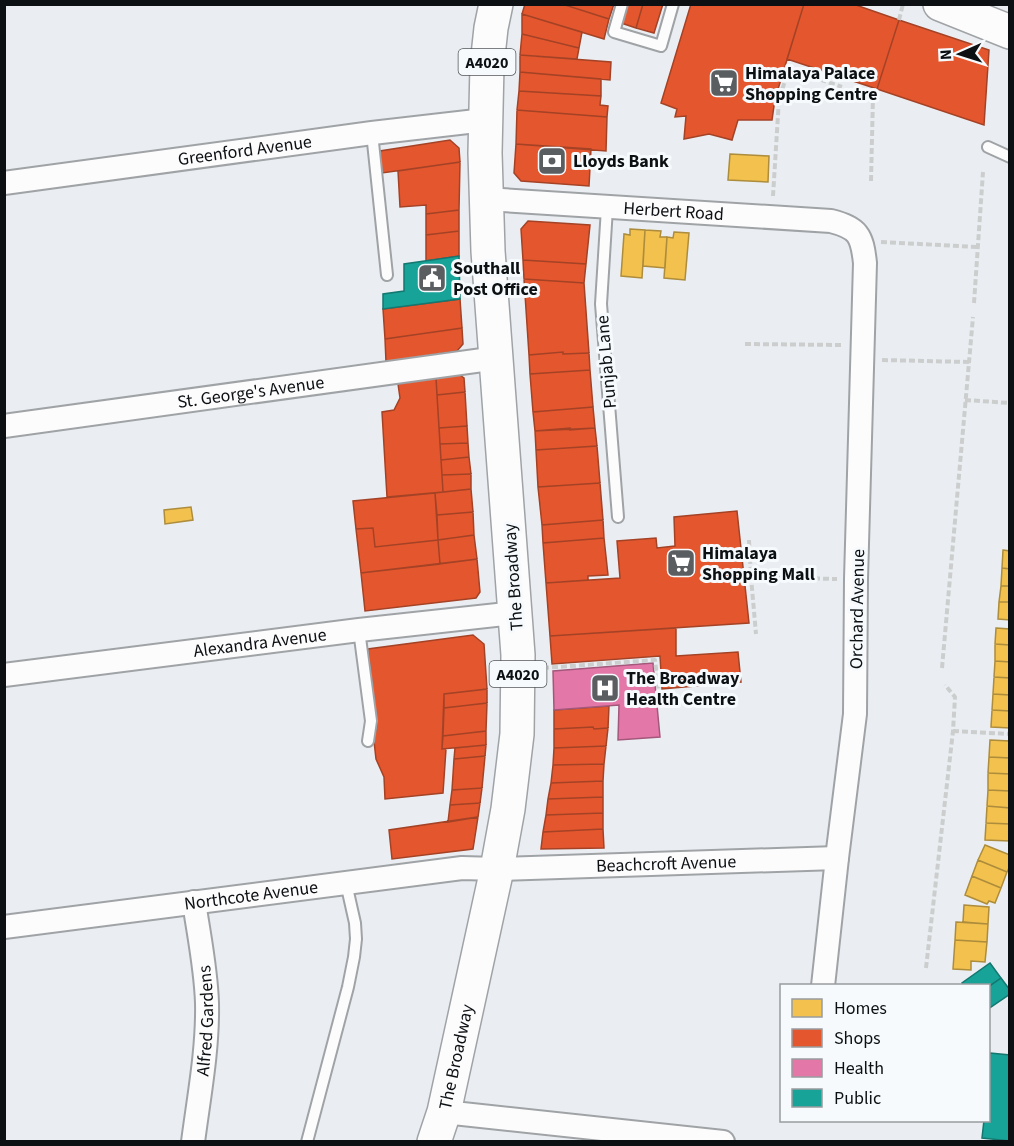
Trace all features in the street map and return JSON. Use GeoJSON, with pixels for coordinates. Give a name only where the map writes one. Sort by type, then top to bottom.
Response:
{"type":"FeatureCollection","features":[{"type":"Feature","properties":{"kind":"main road","name":"The Broadway"},"geometry":{"type":"LineString","coordinates":[[439,1127],[497,869],[508,809],[517,734],[518,655],[486,199],[469,122],[487,65],[496,4]]}},
{"type":"Feature","properties":{"kind":"main road"},"geometry":{"type":"LineString","coordinates":[[940,4],[1010,32]]}},
{"type":"Feature","properties":{"kind":"street","name":"Greenford Avenue"},"geometry":{"type":"LineString","coordinates":[[4,183],[469,122]]}},
{"type":"Feature","properties":{"kind":"street","name":"Herbert Road"},"geometry":{"type":"LineString","coordinates":[[486,199],[831,221],[846,225],[860,239]]}},
{"type":"Feature","properties":{"kind":"street","name":"Orchard Avenue"},"geometry":{"type":"LineString","coordinates":[[823,984],[855,714],[856,579],[865,263],[860,239]]}},
{"type":"Feature","properties":{"kind":"street","name":"St. George's Avenue"},"geometry":{"type":"LineString","coordinates":[[4,426],[496,358]]}},
{"type":"Feature","properties":{"kind":"street","name":"Alexandra Avenue"},"geometry":{"type":"LineString","coordinates":[[4,675],[515,612]]}},
{"type":"Feature","properties":{"kind":"street","name":"Beachcroft Avenue"},"geometry":{"type":"LineString","coordinates":[[497,869],[837,858]]}},
{"type":"Feature","properties":{"kind":"street","name":"Northcote Avenue"},"geometry":{"type":"LineString","coordinates":[[4,927],[462,868],[497,869]]}},
{"type":"Feature","properties":{"kind":"street","name":"Alfred Gardens"},"geometry":{"type":"LineString","coordinates":[[193,1142],[204,1055],[207,1002],[194,902]]}},
{"type":"Feature","properties":{"kind":"street"},"geometry":{"type":"LineString","coordinates":[[439,1127],[723,1142]]}},
{"type":"Feature","properties":{"kind":"lane"},"geometry":{"type":"LineString","coordinates":[[622,4],[614,32],[661,46],[673,4]]}},
{"type":"Feature","properties":{"kind":"lane"},"geometry":{"type":"LineString","coordinates":[[372,134],[387,275]]}},
{"type":"Feature","properties":{"kind":"lane"},"geometry":{"type":"LineString","coordinates":[[988,147],[1010,157]]}},
{"type":"Feature","properties":{"kind":"lane","name":"Punjab Lane"},"geometry":{"type":"LineString","coordinates":[[607,208],[601,304],[618,517]]}},
{"type":"Feature","properties":{"kind":"lane"},"geometry":{"type":"LineString","coordinates":[[359,630],[371,721],[368,741]]}},
{"type":"Feature","properties":{"kind":"lane"},"geometry":{"type":"LineString","coordinates":[[307,1142],[354,957],[355,923],[346,883]]}},
{"type":"Feature","properties":{"kind":"path"},"geometry":{"type":"LineString","coordinates":[[899,20],[903,4]]}},
{"type":"Feature","properties":{"kind":"path"},"geometry":{"type":"LineString","coordinates":[[772,218],[779,99],[789,69],[842,87]]}},
{"type":"Feature","properties":{"kind":"path"},"geometry":{"type":"LineString","coordinates":[[871,181],[873,96],[877,89]]}},
{"type":"Feature","properties":{"kind":"path"},"geometry":{"type":"LineString","coordinates":[[974,303],[983,172]]}},
{"type":"Feature","properties":{"kind":"path"},"geometry":{"type":"LineString","coordinates":[[860,239],[873,242],[978,247]]}},
{"type":"Feature","properties":{"kind":"path"},"geometry":{"type":"LineString","coordinates":[[942,668],[973,317]]}},
{"type":"Feature","properties":{"kind":"path"},"geometry":{"type":"LineString","coordinates":[[745,344],[969,362]]}},
{"type":"Feature","properties":{"kind":"path"},"geometry":{"type":"LineString","coordinates":[[966,400],[1010,403]]}},
{"type":"Feature","properties":{"kind":"path"},"geometry":{"type":"LineString","coordinates":[[749,540],[756,634]]}},
{"type":"Feature","properties":{"kind":"path"},"geometry":{"type":"LineString","coordinates":[[751,577],[856,579]]}},
{"type":"Feature","properties":{"kind":"path"},"geometry":{"type":"LineString","coordinates":[[542,668],[655,660],[659,693]]}},
{"type":"Feature","properties":{"kind":"path"},"geometry":{"type":"LineString","coordinates":[[926,968],[955,697],[945,685]]}},
{"type":"Feature","properties":{"kind":"path"},"geometry":{"type":"LineString","coordinates":[[952,731],[1010,734]]}},
{"type":"Feature","properties":{"kind":"building: Homes"},"geometry":{"type":"Polygon","coordinates":[[[730,154],[769,156],[768,182],[728,180],[730,154]]]}},
{"type":"Feature","properties":{"kind":"building: Homes"},"geometry":{"type":"Polygon","coordinates":[[[630,229],[645,230],[642,278],[621,276],[624,234],[630,235],[630,229]]]}},
{"type":"Feature","properties":{"kind":"building: Homes"},"geometry":{"type":"Polygon","coordinates":[[[645,230],[661,231],[660,237],[667,237],[665,268],[643,266],[645,230]]]}},
{"type":"Feature","properties":{"kind":"building: Homes"},"geometry":{"type":"Polygon","coordinates":[[[674,232],[689,233],[685,280],[664,278],[667,237],[673,238],[674,232]]]}},
{"type":"Feature","properties":{"kind":"building: Homes"},"geometry":{"type":"Polygon","coordinates":[[[191,507],[193,520],[165,524],[164,510],[191,507]]]}},
{"type":"Feature","properties":{"kind":"building: Homes"},"geometry":{"type":"Polygon","coordinates":[[[1003,550],[1010,551],[1010,569],[1002,568],[1003,550]]]}},
{"type":"Feature","properties":{"kind":"building: Homes"},"geometry":{"type":"Polygon","coordinates":[[[1002,568],[1010,569],[1010,586],[1001,586],[1002,568]]]}},
{"type":"Feature","properties":{"kind":"building: Homes"},"geometry":{"type":"Polygon","coordinates":[[[1001,586],[1010,586],[1010,602],[999,602],[1001,586]]]}},
{"type":"Feature","properties":{"kind":"building: Homes"},"geometry":{"type":"Polygon","coordinates":[[[999,602],[1010,602],[1010,620],[998,619],[999,602]]]}},
{"type":"Feature","properties":{"kind":"building: Homes"},"geometry":{"type":"Polygon","coordinates":[[[996,628],[1010,629],[1010,645],[995,644],[996,628]]]}},
{"type":"Feature","properties":{"kind":"building: Homes"},"geometry":{"type":"Polygon","coordinates":[[[995,644],[1010,645],[1010,662],[995,661],[995,644]]]}},
{"type":"Feature","properties":{"kind":"building: Homes"},"geometry":{"type":"Polygon","coordinates":[[[995,661],[1010,662],[1010,678],[994,677],[995,661]]]}},
{"type":"Feature","properties":{"kind":"building: Homes"},"geometry":{"type":"Polygon","coordinates":[[[994,677],[1010,678],[1010,695],[993,694],[994,677]]]}},
{"type":"Feature","properties":{"kind":"building: Homes"},"geometry":{"type":"Polygon","coordinates":[[[993,694],[1010,695],[1010,711],[992,710],[993,694]]]}},
{"type":"Feature","properties":{"kind":"building: Homes"},"geometry":{"type":"Polygon","coordinates":[[[992,710],[1010,711],[1010,728],[991,727],[992,710]]]}},
{"type":"Feature","properties":{"kind":"building: Homes"},"geometry":{"type":"Polygon","coordinates":[[[990,740],[1010,741],[1010,758],[989,757],[990,740]]]}},
{"type":"Feature","properties":{"kind":"building: Homes"},"geometry":{"type":"Polygon","coordinates":[[[989,757],[1010,758],[1010,774],[988,773],[989,757]]]}},
{"type":"Feature","properties":{"kind":"building: Homes"},"geometry":{"type":"Polygon","coordinates":[[[988,773],[1010,774],[1010,791],[988,790],[988,773]]]}},
{"type":"Feature","properties":{"kind":"building: Homes"},"geometry":{"type":"Polygon","coordinates":[[[988,790],[1010,791],[1010,808],[987,806],[988,790]]]}},
{"type":"Feature","properties":{"kind":"building: Homes"},"geometry":{"type":"Polygon","coordinates":[[[987,806],[1010,808],[1010,824],[986,823],[987,806]]]}},
{"type":"Feature","properties":{"kind":"building: Homes"},"geometry":{"type":"Polygon","coordinates":[[[986,823],[1010,824],[1010,841],[985,840],[986,823]]]}},
{"type":"Feature","properties":{"kind":"building: Homes"},"geometry":{"type":"Polygon","coordinates":[[[985,845],[1010,855],[1010,866],[1007,872],[978,860],[985,845]]]}},
{"type":"Feature","properties":{"kind":"building: Homes"},"geometry":{"type":"Polygon","coordinates":[[[978,860],[1007,872],[1001,888],[972,876],[978,860]]]}},
{"type":"Feature","properties":{"kind":"building: Homes"},"geometry":{"type":"Polygon","coordinates":[[[972,876],[1001,888],[995,903],[989,901],[987,904],[965,895],[972,876]]]}},
{"type":"Feature","properties":{"kind":"building: Homes"},"geometry":{"type":"Polygon","coordinates":[[[964,905],[989,907],[988,924],[963,922],[964,905]]]}},
{"type":"Feature","properties":{"kind":"building: Homes"},"geometry":{"type":"Polygon","coordinates":[[[956,922],[988,924],[987,942],[955,940],[956,922]]]}},
{"type":"Feature","properties":{"kind":"building: Homes"},"geometry":{"type":"Polygon","coordinates":[[[955,940],[987,942],[985,962],[971,961],[971,970],[953,969],[955,940]]]}},
{"type":"Feature","properties":{"kind":"building: Shops"},"geometry":{"type":"Polygon","coordinates":[[[525,4],[562,4],[609,19],[604,39],[522,14],[525,4]]]}},
{"type":"Feature","properties":{"kind":"building: Shops"},"geometry":{"type":"Polygon","coordinates":[[[562,4],[614,4],[609,19],[562,4]]]}},
{"type":"Feature","properties":{"kind":"building: Shops"},"geometry":{"type":"Polygon","coordinates":[[[626,4],[643,4],[636,28],[621,23],[626,4]]]}},
{"type":"Feature","properties":{"kind":"building: Shops"},"geometry":{"type":"Polygon","coordinates":[[[643,4],[663,4],[654,33],[636,28],[643,4]]]}},
{"type":"Feature","properties":{"kind":"building: Shops","name":"Himalaya Palace Shopping Centre"},"geometry":{"type":"Polygon","coordinates":[[[691,4],[804,4],[775,99],[772,120],[738,120],[732,140],[709,134],[684,139],[686,116],[675,117],[677,109],[661,103],[691,4]]]}},
{"type":"Feature","properties":{"kind":"building: Shops"},"geometry":{"type":"Polygon","coordinates":[[[804,4],[853,4],[899,20],[877,89],[787,59],[804,4]]]}},
{"type":"Feature","properties":{"kind":"building: Shops"},"geometry":{"type":"Polygon","coordinates":[[[522,14],[582,32],[579,48],[522,34],[522,14]]]}},
{"type":"Feature","properties":{"kind":"building: Shops"},"geometry":{"type":"Polygon","coordinates":[[[899,20],[989,50],[984,125],[877,89],[899,20]]]}},
{"type":"Feature","properties":{"kind":"building: Shops"},"geometry":{"type":"Polygon","coordinates":[[[522,34],[579,48],[577,59],[520,55],[522,34]]]}},
{"type":"Feature","properties":{"kind":"building: Shops"},"geometry":{"type":"Polygon","coordinates":[[[520,55],[611,62],[610,80],[520,72],[520,55]]]}},
{"type":"Feature","properties":{"kind":"building: Shops"},"geometry":{"type":"Polygon","coordinates":[[[520,72],[601,79],[601,96],[519,91],[520,72]]]}},
{"type":"Feature","properties":{"kind":"building: Shops"},"geometry":{"type":"Polygon","coordinates":[[[519,91],[601,96],[600,105],[608,106],[607,117],[517,110],[519,91]]]}},
{"type":"Feature","properties":{"kind":"building: Shops"},"geometry":{"type":"Polygon","coordinates":[[[517,110],[607,117],[606,151],[516,144],[517,110]]]}},
{"type":"Feature","properties":{"kind":"building: Shops"},"geometry":{"type":"Polygon","coordinates":[[[450,140],[459,148],[460,162],[382,173],[380,151],[450,140]]]}},
{"type":"Feature","properties":{"kind":"building: Shops","name":"Lloyds Bank"},"geometry":{"type":"Polygon","coordinates":[[[516,144],[591,149],[589,186],[521,181],[514,173],[516,144]]]}},
{"type":"Feature","properties":{"kind":"building: Shops"},"geometry":{"type":"Polygon","coordinates":[[[460,162],[459,210],[426,214],[426,205],[400,207],[398,171],[460,162]]]}},
{"type":"Feature","properties":{"kind":"building: Shops"},"geometry":{"type":"Polygon","coordinates":[[[459,210],[459,231],[426,235],[426,214],[459,210]]]}},
{"type":"Feature","properties":{"kind":"building: Shops"},"geometry":{"type":"Polygon","coordinates":[[[528,221],[590,225],[586,264],[523,260],[521,229],[528,221]]]}},
{"type":"Feature","properties":{"kind":"building: Shops"},"geometry":{"type":"Polygon","coordinates":[[[459,231],[459,256],[426,261],[426,235],[459,231]]]}},
{"type":"Feature","properties":{"kind":"building: Shops"},"geometry":{"type":"Polygon","coordinates":[[[523,260],[586,264],[584,283],[524,279],[523,260]]]}},
{"type":"Feature","properties":{"kind":"building: Shops"},"geometry":{"type":"Polygon","coordinates":[[[524,279],[584,283],[589,353],[563,354],[563,352],[529,355],[524,279]]]}},
{"type":"Feature","properties":{"kind":"building: Shops"},"geometry":{"type":"Polygon","coordinates":[[[460,299],[462,328],[385,339],[383,309],[460,299]]]}},
{"type":"Feature","properties":{"kind":"building: Shops"},"geometry":{"type":"Polygon","coordinates":[[[462,328],[463,344],[457,351],[386,362],[385,339],[462,328]]]}},
{"type":"Feature","properties":{"kind":"building: Shops"},"geometry":{"type":"Polygon","coordinates":[[[563,352],[563,354],[589,353],[590,370],[530,374],[529,355],[563,352]]]}},
{"type":"Feature","properties":{"kind":"building: Shops"},"geometry":{"type":"Polygon","coordinates":[[[590,370],[593,407],[533,412],[530,374],[590,370]]]}},
{"type":"Feature","properties":{"kind":"building: Shops"},"geometry":{"type":"Polygon","coordinates":[[[458,374],[464,378],[465,392],[437,395],[436,378],[458,374]]]}},
{"type":"Feature","properties":{"kind":"building: Shops"},"geometry":{"type":"Polygon","coordinates":[[[436,378],[443,492],[387,497],[382,412],[394,410],[400,398],[398,384],[436,378]]]}},
{"type":"Feature","properties":{"kind":"building: Shops"},"geometry":{"type":"Polygon","coordinates":[[[465,392],[467,426],[439,428],[437,395],[465,392]]]}},
{"type":"Feature","properties":{"kind":"building: Shops"},"geometry":{"type":"Polygon","coordinates":[[[593,407],[595,428],[535,431],[533,412],[593,407]]]}},
{"type":"Feature","properties":{"kind":"building: Shops"},"geometry":{"type":"Polygon","coordinates":[[[467,426],[468,443],[440,444],[439,428],[467,426]]]}},
{"type":"Feature","properties":{"kind":"building: Shops"},"geometry":{"type":"Polygon","coordinates":[[[570,428],[570,430],[595,428],[597,446],[536,450],[535,431],[570,428]]]}},
{"type":"Feature","properties":{"kind":"building: Shops"},"geometry":{"type":"Polygon","coordinates":[[[468,443],[469,457],[441,460],[440,444],[468,443]]]}},
{"type":"Feature","properties":{"kind":"building: Shops"},"geometry":{"type":"Polygon","coordinates":[[[597,446],[600,483],[538,487],[536,450],[597,446]]]}},
{"type":"Feature","properties":{"kind":"building: Shops"},"geometry":{"type":"Polygon","coordinates":[[[469,457],[471,474],[442,475],[441,460],[469,457]]]}},
{"type":"Feature","properties":{"kind":"building: Shops"},"geometry":{"type":"Polygon","coordinates":[[[471,474],[471,489],[443,492],[442,475],[471,474]]]}},
{"type":"Feature","properties":{"kind":"building: Shops"},"geometry":{"type":"Polygon","coordinates":[[[600,483],[603,520],[542,525],[538,487],[600,483]]]}},
{"type":"Feature","properties":{"kind":"building: Shops"},"geometry":{"type":"Polygon","coordinates":[[[471,489],[473,512],[437,515],[435,493],[471,489]]]}},
{"type":"Feature","properties":{"kind":"building: Shops"},"geometry":{"type":"Polygon","coordinates":[[[435,493],[438,540],[375,547],[373,528],[356,529],[353,501],[435,493]]]}},
{"type":"Feature","properties":{"kind":"building: Shops","name":"Himalaya Shopping Mall"},"geometry":{"type":"Polygon","coordinates":[[[737,511],[749,623],[550,636],[546,583],[620,578],[617,541],[656,538],[657,548],[675,546],[674,517],[737,511]]]}},
{"type":"Feature","properties":{"kind":"building: Shops"},"geometry":{"type":"Polygon","coordinates":[[[473,512],[474,535],[438,540],[437,515],[473,512]]]}},
{"type":"Feature","properties":{"kind":"building: Shops"},"geometry":{"type":"Polygon","coordinates":[[[603,520],[604,538],[543,543],[542,525],[603,520]]]}},
{"type":"Feature","properties":{"kind":"building: Shops"},"geometry":{"type":"Polygon","coordinates":[[[373,528],[375,547],[438,540],[440,564],[361,573],[356,529],[373,528]]]}},
{"type":"Feature","properties":{"kind":"building: Shops"},"geometry":{"type":"Polygon","coordinates":[[[474,535],[477,559],[440,564],[438,540],[474,535]]]}},
{"type":"Feature","properties":{"kind":"building: Shops"},"geometry":{"type":"Polygon","coordinates":[[[604,538],[608,575],[588,576],[588,580],[546,583],[543,543],[604,538]]]}},
{"type":"Feature","properties":{"kind":"building: Shops"},"geometry":{"type":"Polygon","coordinates":[[[477,559],[480,592],[476,598],[365,611],[361,573],[477,559]]]}},
{"type":"Feature","properties":{"kind":"building: Shops"},"geometry":{"type":"Polygon","coordinates":[[[676,628],[676,656],[738,652],[741,682],[662,689],[660,656],[552,664],[550,636],[676,628]]]}},
{"type":"Feature","properties":{"kind":"building: Shops"},"geometry":{"type":"Polygon","coordinates":[[[473,635],[484,644],[487,689],[444,694],[442,749],[446,749],[443,793],[385,799],[384,777],[376,759],[374,741],[377,724],[368,649],[473,635]]]}},
{"type":"Feature","properties":{"kind":"building: Shops"},"geometry":{"type":"Polygon","coordinates":[[[487,689],[487,703],[444,708],[444,694],[487,689]]]}},
{"type":"Feature","properties":{"kind":"building: Shops"},"geometry":{"type":"Polygon","coordinates":[[[487,703],[486,731],[443,736],[444,708],[487,703]]]}},
{"type":"Feature","properties":{"kind":"building: Shops"},"geometry":{"type":"Polygon","coordinates":[[[609,706],[608,728],[554,729],[554,710],[609,706]]]}},
{"type":"Feature","properties":{"kind":"building: Shops"},"geometry":{"type":"Polygon","coordinates":[[[593,727],[594,729],[608,728],[606,746],[554,748],[554,729],[593,727]]]}},
{"type":"Feature","properties":{"kind":"building: Shops"},"geometry":{"type":"Polygon","coordinates":[[[486,731],[486,745],[442,749],[443,736],[486,731]]]}},
{"type":"Feature","properties":{"kind":"building: Shops"},"geometry":{"type":"Polygon","coordinates":[[[486,745],[485,756],[454,759],[455,748],[486,745]]]}},
{"type":"Feature","properties":{"kind":"building: Shops"},"geometry":{"type":"Polygon","coordinates":[[[606,746],[604,764],[553,765],[554,748],[606,746]]]}},
{"type":"Feature","properties":{"kind":"building: Shops"},"geometry":{"type":"Polygon","coordinates":[[[485,756],[482,788],[452,790],[454,759],[485,756]]]}},
{"type":"Feature","properties":{"kind":"building: Shops"},"geometry":{"type":"Polygon","coordinates":[[[604,764],[603,781],[551,783],[553,765],[604,764]]]}},
{"type":"Feature","properties":{"kind":"building: Shops"},"geometry":{"type":"Polygon","coordinates":[[[603,781],[603,797],[548,799],[551,783],[603,781]]]}},
{"type":"Feature","properties":{"kind":"building: Shops"},"geometry":{"type":"Polygon","coordinates":[[[482,788],[480,803],[450,805],[452,790],[482,788]]]}},
{"type":"Feature","properties":{"kind":"building: Shops"},"geometry":{"type":"Polygon","coordinates":[[[603,797],[603,813],[546,815],[548,799],[603,797]]]}},
{"type":"Feature","properties":{"kind":"building: Shops"},"geometry":{"type":"Polygon","coordinates":[[[480,803],[478,817],[448,822],[450,805],[480,803]]]}},
{"type":"Feature","properties":{"kind":"building: Shops"},"geometry":{"type":"Polygon","coordinates":[[[603,813],[603,829],[543,832],[546,815],[603,813]]]}},
{"type":"Feature","properties":{"kind":"building: Shops"},"geometry":{"type":"Polygon","coordinates":[[[478,817],[473,849],[392,859],[389,830],[478,817]]]}},
{"type":"Feature","properties":{"kind":"building: Shops"},"geometry":{"type":"Polygon","coordinates":[[[603,829],[604,848],[541,849],[543,832],[603,829]]]}},
{"type":"Feature","properties":{"kind":"building: Health","name":"The Broadway Health Centre"},"geometry":{"type":"Polygon","coordinates":[[[653,663],[660,737],[618,740],[619,705],[554,710],[553,671],[653,663]]]}},
{"type":"Feature","properties":{"kind":"building: Public","name":"Southall Post Office"},"geometry":{"type":"Polygon","coordinates":[[[459,256],[460,299],[383,309],[383,294],[404,291],[404,264],[459,256]]]}},
{"type":"Feature","properties":{"kind":"building: Public"},"geometry":{"type":"Polygon","coordinates":[[[990,963],[1001,978],[990,986],[962,983],[990,963]]]}},
{"type":"Feature","properties":{"kind":"building: Public"},"geometry":{"type":"Polygon","coordinates":[[[1001,978],[1010,990],[1010,994],[990,1008],[990,986],[1001,978]]]}},
{"type":"Feature","properties":{"kind":"building: Public"},"geometry":{"type":"Polygon","coordinates":[[[990,1053],[1010,1055],[1010,1141],[982,1138],[984,1122],[990,1122],[990,1053]]]}},
{"type":"Feature","properties":{"kind":"place","name":"Himalaya Palace Shopping Centre"},"geometry":{"type":"Point","coordinates":[724,83]}},
{"type":"Feature","properties":{"kind":"place","name":"Lloyds Bank"},"geometry":{"type":"Point","coordinates":[552,161]}},
{"type":"Feature","properties":{"kind":"place","name":"Southall Post Office"},"geometry":{"type":"Point","coordinates":[432,278]}},
{"type":"Feature","properties":{"kind":"place","name":"Himalaya Shopping Mall"},"geometry":{"type":"Point","coordinates":[681,563]}},
{"type":"Feature","properties":{"kind":"place","name":"The Broadway Health Centre"},"geometry":{"type":"Point","coordinates":[605,688]}}]}
